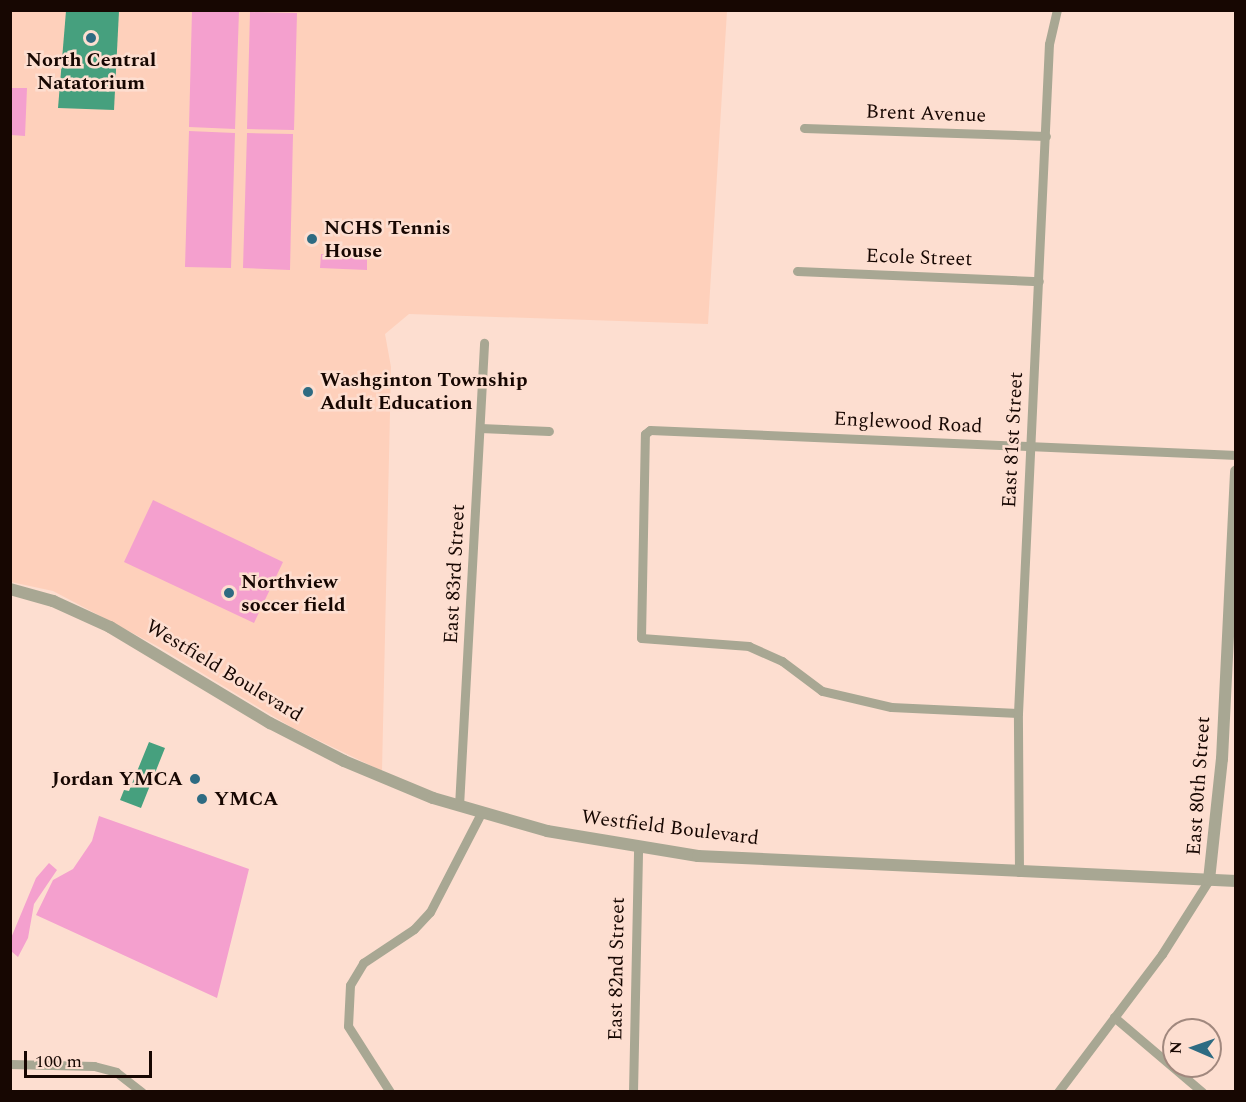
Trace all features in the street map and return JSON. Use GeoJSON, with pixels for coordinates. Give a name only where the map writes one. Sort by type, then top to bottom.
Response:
{"type":"FeatureCollection","features":[{"type":"Feature","properties":{"kind":"street","name":"East 81st Street"},"geometry":{"type":"LineString","coordinates":[[1019,872],[1018,713],[1049,44],[1057,10]]}},
{"type":"Feature","properties":{"kind":"street","name":"Brent Avenue"},"geometry":{"type":"LineString","coordinates":[[804,128],[1046,136]]}},
{"type":"Feature","properties":{"kind":"street","name":"Ecole Street"},"geometry":{"type":"LineString","coordinates":[[797,271],[1039,281]]}},
{"type":"Feature","properties":{"kind":"street","name":"East 83rd Street"},"geometry":{"type":"LineString","coordinates":[[459,806],[484,344]]}},
{"type":"Feature","properties":{"kind":"street"},"geometry":{"type":"LineString","coordinates":[[480,428],[549,431]]}},
{"type":"Feature","properties":{"kind":"street","name":"Englewood Road"},"geometry":{"type":"LineString","coordinates":[[1018,713],[891,707],[822,691],[783,661],[749,646],[641,638],[646,501],[642,448],[650,430],[1236,455]]}},
{"type":"Feature","properties":{"kind":"street","name":"East 80th Street"},"geometry":{"type":"LineString","coordinates":[[1058,1092],[1162,954],[1209,880],[1222,759],[1236,471]]}},
{"type":"Feature","properties":{"kind":"street","name":"Westfield Boulevard"},"geometry":{"type":"LineString","coordinates":[[10,589],[53,601],[110,627],[330,755],[481,813],[638,848],[710,856],[1019,872],[1236,880]]}},
{"type":"Feature","properties":{"kind":"street"},"geometry":{"type":"LineString","coordinates":[[390,1092],[348,1026],[350,985],[363,963],[414,929],[430,912],[481,813]]}},
{"type":"Feature","properties":{"kind":"street","name":"East 82nd Street"},"geometry":{"type":"LineString","coordinates":[[633,1092],[638,848]]}},
{"type":"Feature","properties":{"kind":"street"},"geometry":{"type":"LineString","coordinates":[[1114,1017],[1202,1092]]}},
{"type":"Feature","properties":{"kind":"street"},"geometry":{"type":"LineString","coordinates":[[10,1064],[94,1066],[116,1072],[142,1092]]}},
{"type":"Feature","properties":{"kind":"shaded area"},"geometry":{"type":"Polygon","coordinates":[[[11,11],[727,11],[708,324],[409,314],[385,334],[391,367],[382,771],[291,727],[159,647],[53,591],[11,582],[11,11]]]}},
{"type":"Feature","properties":{"kind":"shaded area","name":"North Central Natatorium"},"geometry":{"type":"Polygon","coordinates":[[[66,11],[119,11],[114,110],[58,108],[66,11]]]}},
{"type":"Feature","properties":{"kind":"shaded area"},"geometry":{"type":"Polygon","coordinates":[[[192,11],[239,11],[235,129],[189,127],[192,11]]]}},
{"type":"Feature","properties":{"kind":"shaded area"},"geometry":{"type":"Polygon","coordinates":[[[250,12],[297,13],[294,130],[247,129],[250,12]]]}},
{"type":"Feature","properties":{"kind":"shaded area"},"geometry":{"type":"Polygon","coordinates":[[[11,88],[27,88],[25,136],[11,135],[11,88]]]}},
{"type":"Feature","properties":{"kind":"shaded area"},"geometry":{"type":"Polygon","coordinates":[[[189,131],[235,133],[231,268],[185,267],[189,131]]]}},
{"type":"Feature","properties":{"kind":"shaded area"},"geometry":{"type":"Polygon","coordinates":[[[247,133],[293,134],[290,270],[243,268],[247,133]]]}},
{"type":"Feature","properties":{"kind":"shaded area"},"geometry":{"type":"Polygon","coordinates":[[[321,254],[367,256],[367,270],[320,268],[321,254]]]}},
{"type":"Feature","properties":{"kind":"shaded area","name":"Northview soccer field"},"geometry":{"type":"Polygon","coordinates":[[[153,500],[283,562],[254,623],[124,562],[153,500]]]}},
{"type":"Feature","properties":{"kind":"shaded area"},"geometry":{"type":"Polygon","coordinates":[[[149,742],[165,748],[141,808],[120,800],[124,790],[129,791],[149,742]]]}},
{"type":"Feature","properties":{"kind":"shaded area"},"geometry":{"type":"Polygon","coordinates":[[[99,816],[249,869],[217,998],[36,915],[53,880],[73,869],[92,841],[99,816]]]}},
{"type":"Feature","properties":{"kind":"shaded area"},"geometry":{"type":"Polygon","coordinates":[[[49,863],[57,870],[34,904],[28,938],[18,957],[11,951],[11,938],[36,878],[49,863]]]}},
{"type":"Feature","properties":{"kind":"place","name":"North Central Natatorium"},"geometry":{"type":"Point","coordinates":[91,38]}},
{"type":"Feature","properties":{"kind":"place","name":"NCHS Tennis House"},"geometry":{"type":"Point","coordinates":[312,239]}},
{"type":"Feature","properties":{"kind":"place","name":"Washginton Township Adult Education"},"geometry":{"type":"Point","coordinates":[308,392]}},
{"type":"Feature","properties":{"kind":"place","name":"Northview soccer field"},"geometry":{"type":"Point","coordinates":[229,593]}},
{"type":"Feature","properties":{"kind":"place","name":"Jordan YMCA"},"geometry":{"type":"Point","coordinates":[195,779]}},
{"type":"Feature","properties":{"kind":"place","name":"YMCA"},"geometry":{"type":"Point","coordinates":[202,799]}}]}
